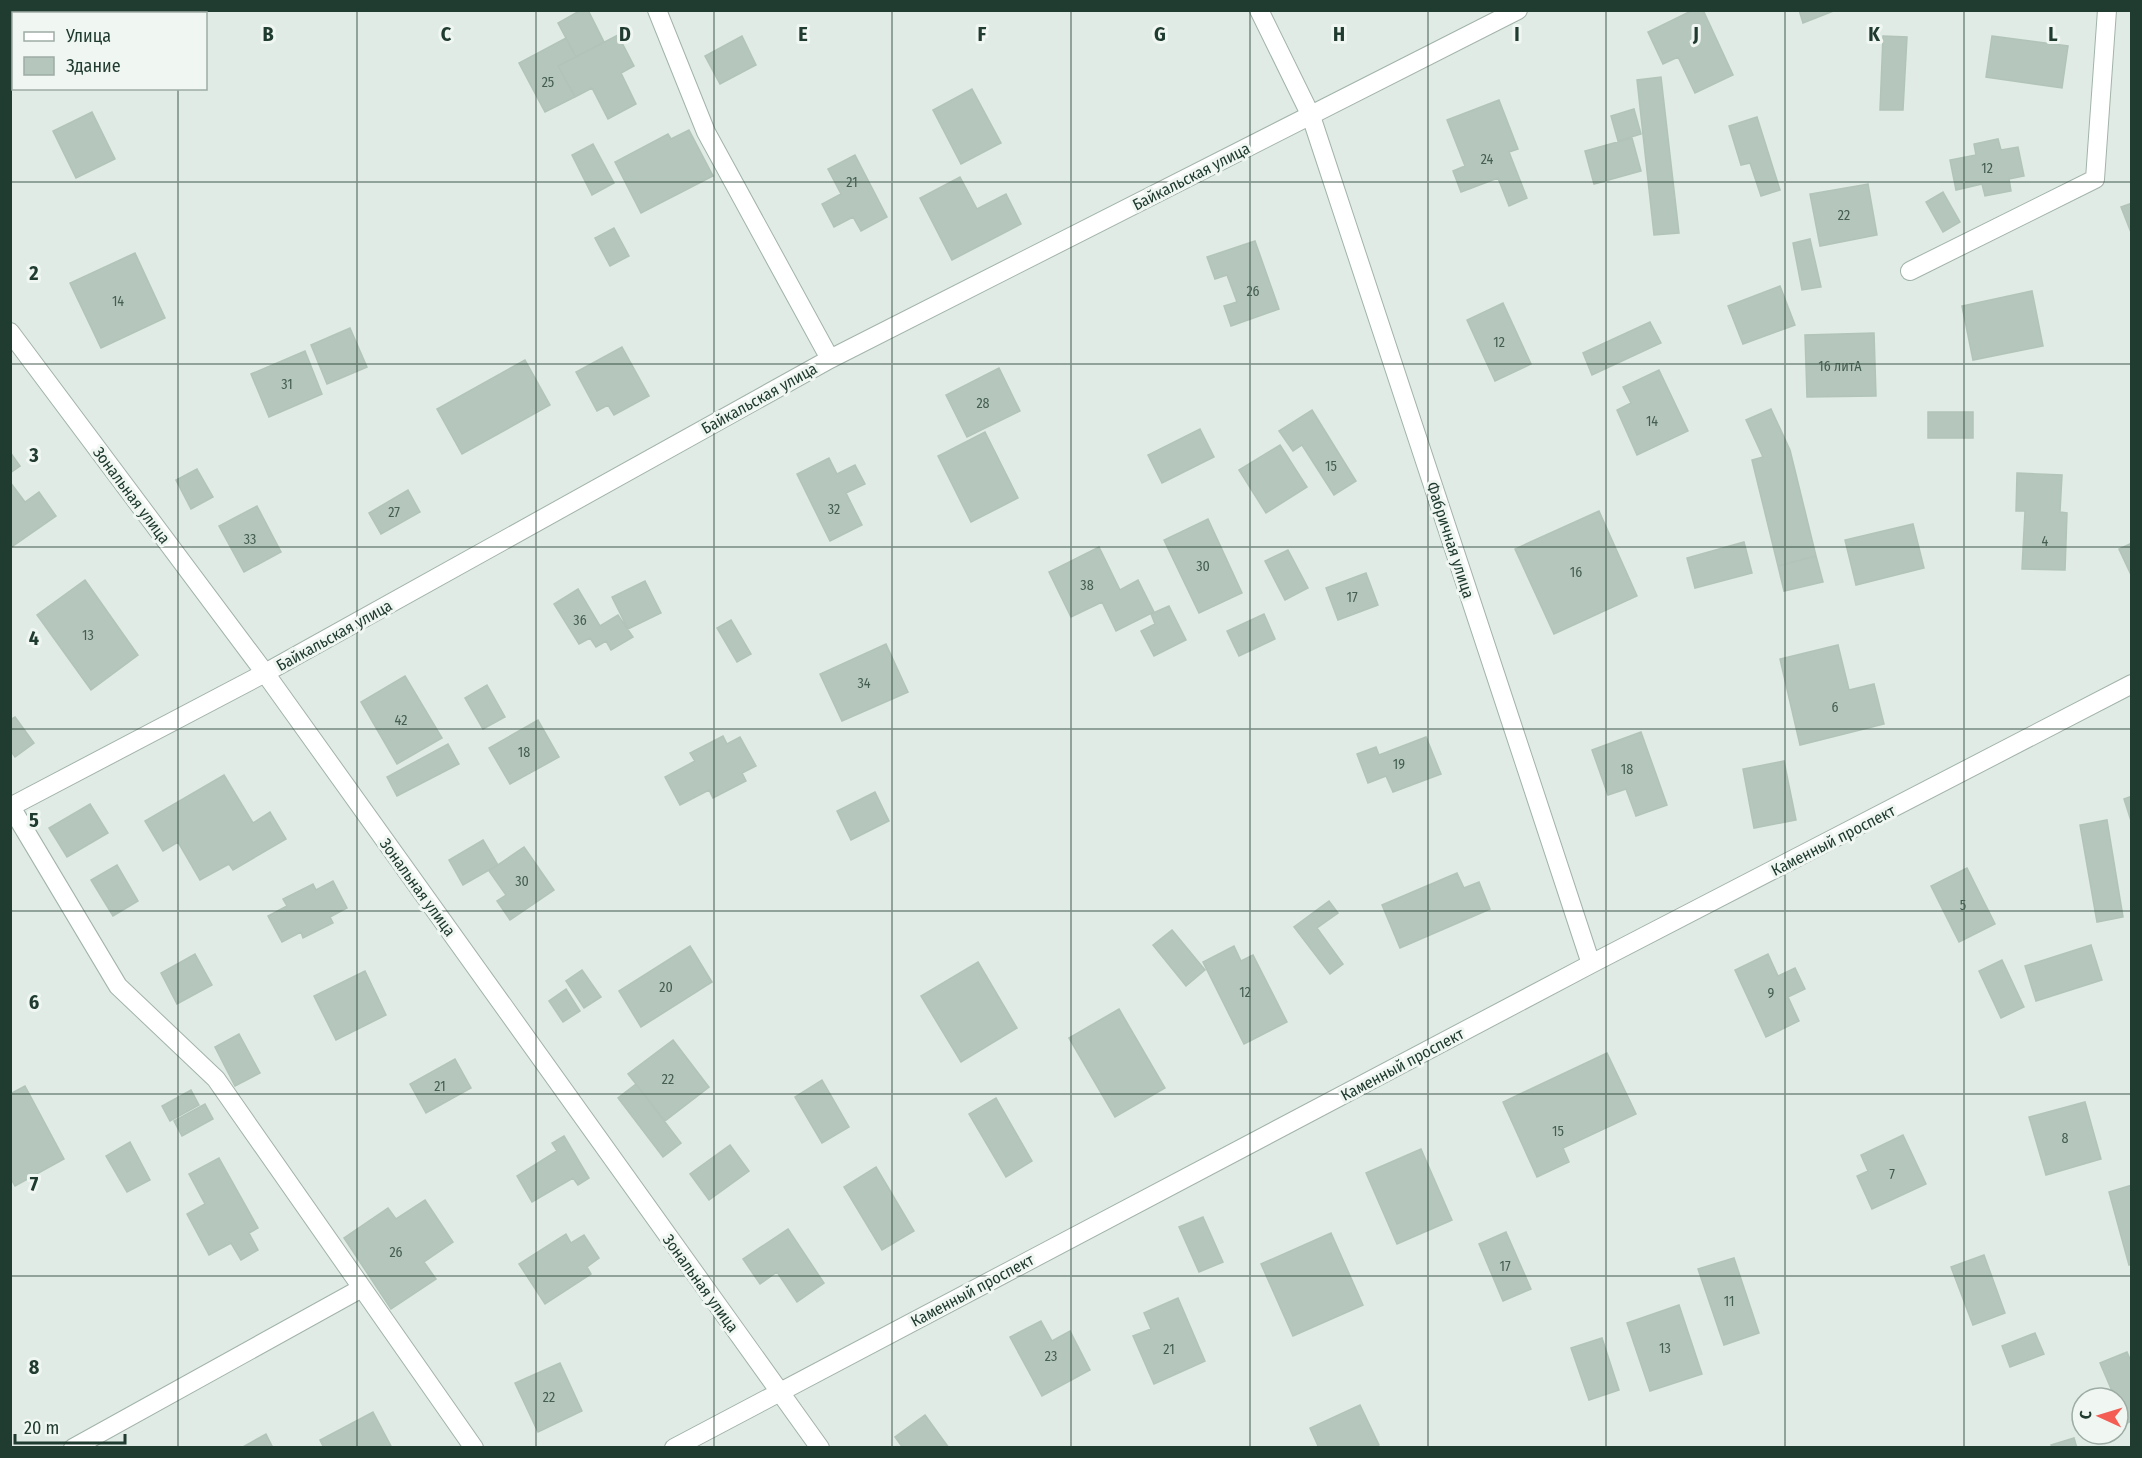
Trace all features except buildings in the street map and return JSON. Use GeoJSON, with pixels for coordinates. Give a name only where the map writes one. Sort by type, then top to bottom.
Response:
{"type":"FeatureCollection","features":[{"type":"Feature","properties":{"kind":"street"},"geometry":{"type":"LineString","coordinates":[[657,10],[706,132],[830,359]]}},
{"type":"Feature","properties":{"kind":"street","name":"Фабричная улица"},"geometry":{"type":"LineString","coordinates":[[1259,10],[1311,116],[1591,964]]}},
{"type":"Feature","properties":{"kind":"street","name":"Байкальская улица"},"geometry":{"type":"LineString","coordinates":[[11,807],[265,673],[830,359],[1518,10]]}},
{"type":"Feature","properties":{"kind":"street"},"geometry":{"type":"LineString","coordinates":[[1910,271],[2095,179],[2107,10]]}},
{"type":"Feature","properties":{"kind":"street","name":"Зональная улица"},"geometry":{"type":"LineString","coordinates":[[10,332],[265,673],[820,1448]]}},
{"type":"Feature","properties":{"kind":"street","name":"Каменный проспект"},"geometry":{"type":"LineString","coordinates":[[674,1448],[1591,964],[2132,684]]}},
{"type":"Feature","properties":{"kind":"street"},"geometry":{"type":"LineString","coordinates":[[11,807],[118,986],[216,1079],[474,1448]]}},
{"type":"Feature","properties":{"kind":"street"},"geometry":{"type":"LineString","coordinates":[[74,1448],[362,1288]]}}]}
